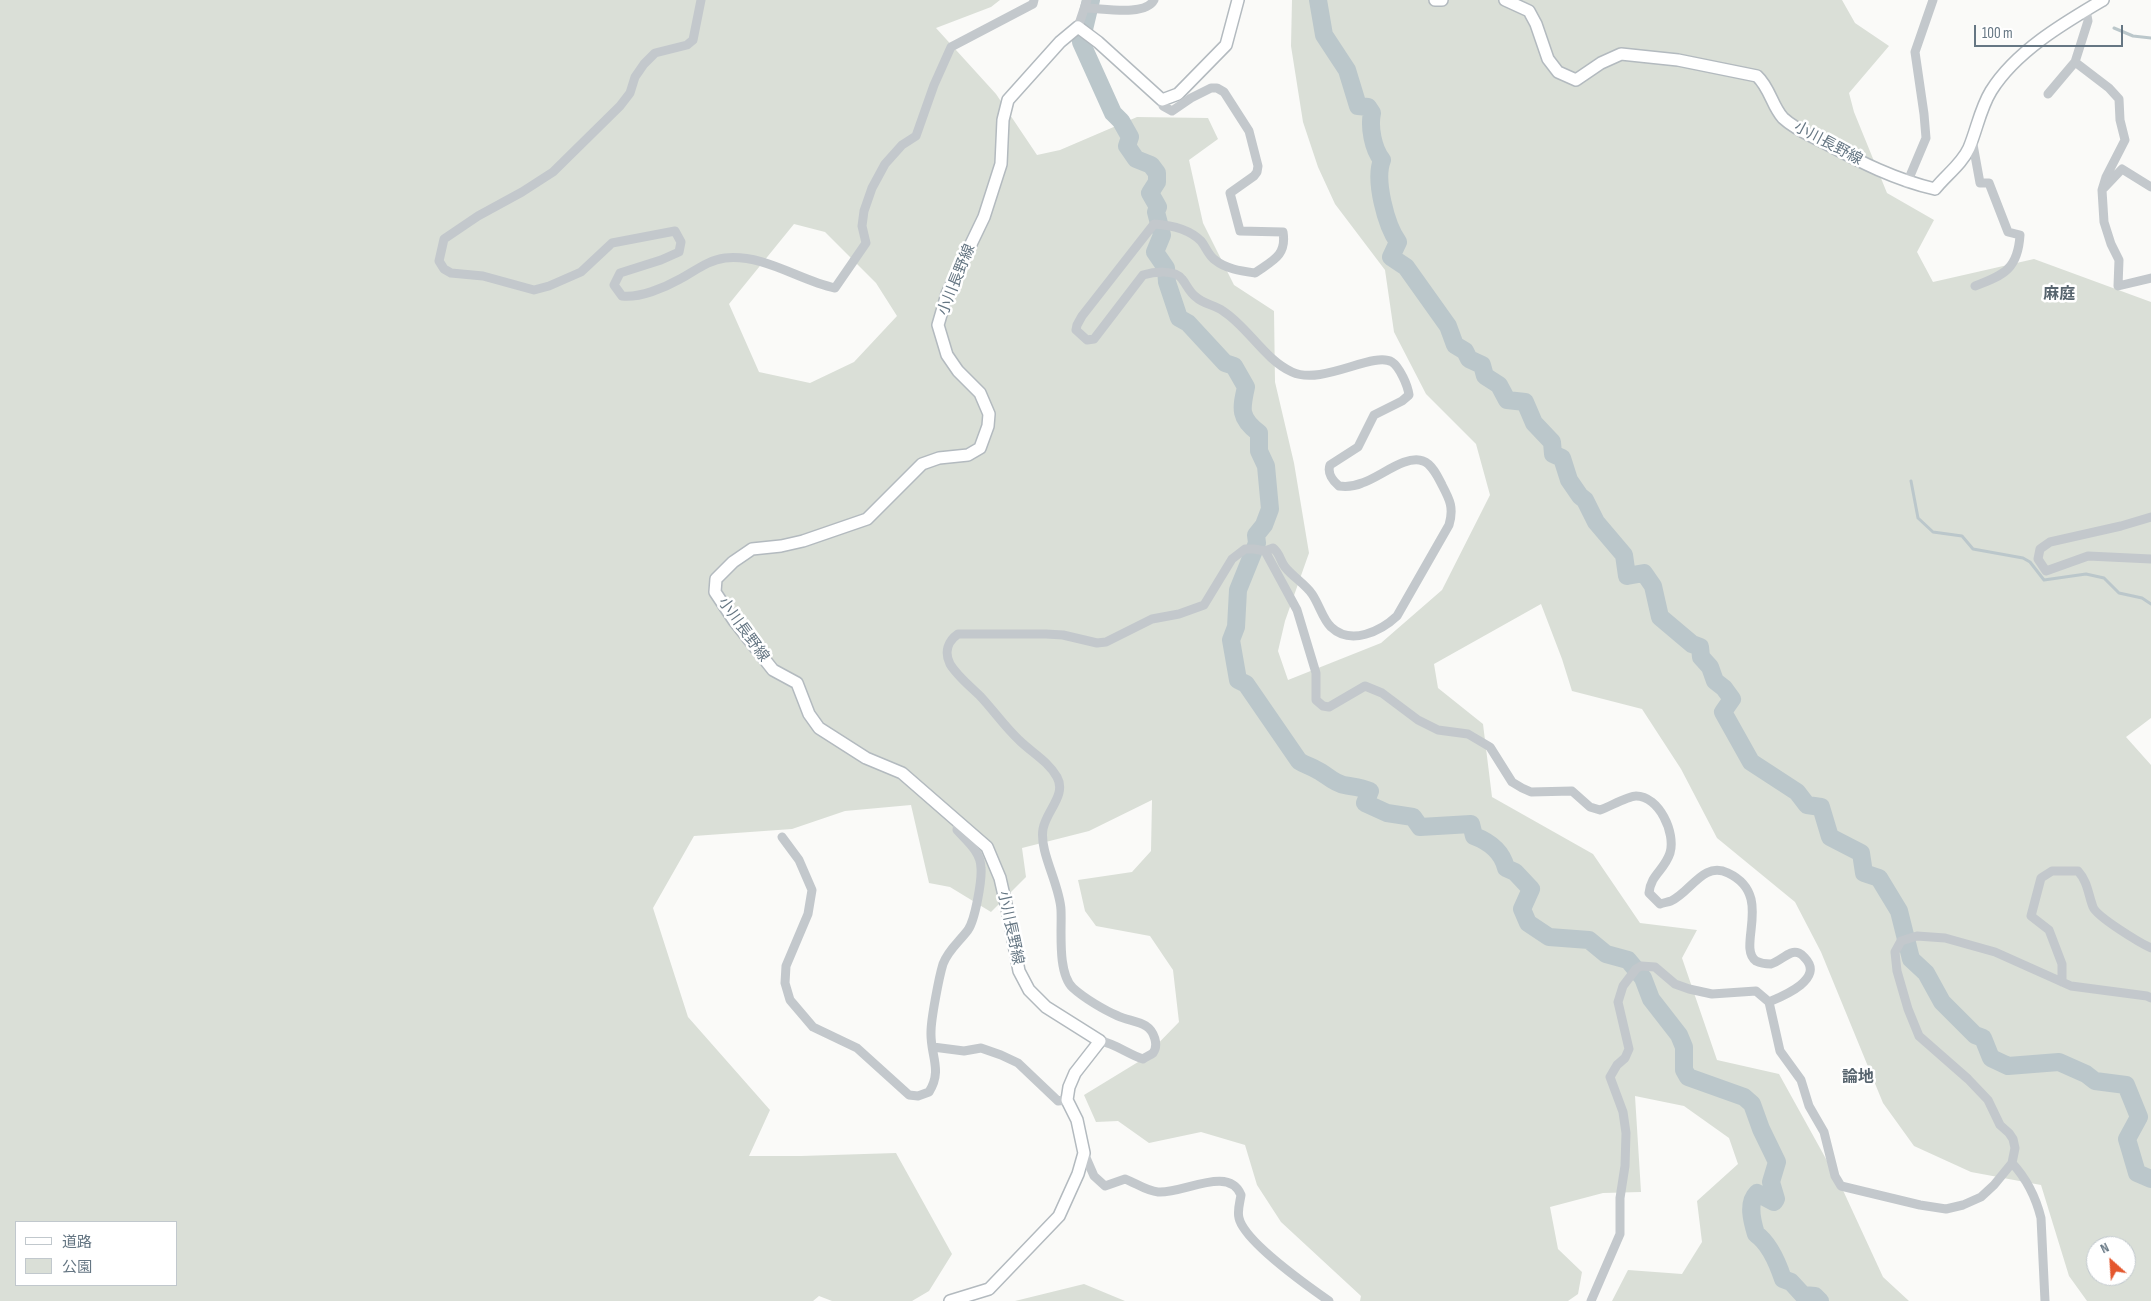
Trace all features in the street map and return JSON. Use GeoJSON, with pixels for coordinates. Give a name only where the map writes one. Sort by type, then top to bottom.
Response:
{"type":"FeatureCollection","features":[{"type":"Feature","properties":{"kind":"main road"},"geometry":{"type":"LineString","coordinates":[[1078,28],[1113,55],[1162,100],[1178,94],[1226,45],[1238,0]]}},
{"type":"Feature","properties":{"kind":"main road"},"geometry":{"type":"LineString","coordinates":[[1435,0],[1442,0]]}},
{"type":"Feature","properties":{"kind":"main road","name":"小川長野線"},"geometry":{"type":"LineString","coordinates":[[1505,0],[1529,11],[1536,24],[1548,59],[1558,72],[1576,80],[1601,63],[1621,54],[1678,60],[1757,76],[1766,84],[1781,116],[1796,129],[1856,160],[1908,183],[1935,189],[1968,150],[1978,118],[1992,91],[2016,62],[2043,40],[2103,0]]}},
{"type":"Feature","properties":{"kind":"main road","name":"小川長野線"},"geometry":{"type":"LineString","coordinates":[[1078,28],[1060,42],[1008,100],[1003,120],[1000,164],[984,218],[947,294],[938,325],[946,355],[958,371],[980,392],[989,414],[988,426],[980,448],[968,455],[939,458],[922,464],[867,519],[803,541],[781,546],[752,549],[733,562],[716,579],[715,592],[735,622],[773,670],[797,683],[810,714],[819,728],[866,758],[902,773],[987,847],[1000,878],[1019,971],[1028,990],[1046,1007],[1100,1041]]}},
{"type":"Feature","properties":{"kind":"main road"},"geometry":{"type":"LineString","coordinates":[[950,1301],[989,1289],[1059,1216],[1078,1174],[1084,1153],[1077,1120],[1067,1100],[1069,1087],[1075,1073],[1100,1041]]}},
{"type":"Feature","properties":{"kind":"street"},"geometry":{"type":"LineString","coordinates":[[701,0],[693,40],[687,45],[655,54],[640,71],[630,93],[620,106],[553,172],[522,192],[478,216],[444,239],[439,261],[444,269],[451,273],[483,276],[506,281],[534,290],[549,286],[581,272],[612,243],[675,231],[681,242],[680,252],[620,273],[614,285],[622,296],[632,297],[678,280],[711,262],[723,258],[757,260],[835,288],[866,243],[862,226],[864,211],[872,188],[885,164],[902,144],[916,136],[934,86],[951,47],[1033,4],[1034,0]]}},
{"type":"Feature","properties":{"kind":"street"},"geometry":{"type":"LineString","coordinates":[[1078,28],[1086,4],[1139,10],[1151,5],[1154,0]]}},
{"type":"Feature","properties":{"kind":"street"},"geometry":{"type":"LineString","coordinates":[[1908,183],[1929,129],[1915,52],[1933,0]]}},
{"type":"Feature","properties":{"kind":"street"},"geometry":{"type":"LineString","coordinates":[[2048,94],[2075,62],[2088,21],[2086,10]]}},
{"type":"Feature","properties":{"kind":"street"},"geometry":{"type":"LineString","coordinates":[[2075,62],[2109,88],[2119,99],[2120,120],[2125,140],[2109,170],[2102,190],[2104,222],[2111,244],[2119,260],[2118,286],[2151,278]]}},
{"type":"Feature","properties":{"kind":"street"},"geometry":{"type":"LineString","coordinates":[[1100,1041],[1107,1042],[1128,1054],[1143,1059],[1153,1053],[1156,1044],[1154,1035],[1147,1026],[1116,1016],[1071,987],[1062,955],[1060,930],[1062,911],[1059,895],[1043,844],[1043,830],[1050,808],[1060,793],[1059,782],[1054,772],[1018,739],[950,664],[948,646],[951,639],[958,634],[1063,635],[1097,643],[1106,642],[1152,619],[1179,614],[1204,606],[1232,559],[1245,549],[1254,548],[1265,551],[1273,548],[1277,551],[1284,566],[1311,592],[1330,627],[1349,635],[1372,634],[1390,623],[1397,616],[1449,525],[1452,515],[1452,503],[1438,478],[1428,464],[1422,460],[1411,459],[1363,483],[1347,487],[1339,486],[1331,477],[1330,465],[1358,447],[1374,414],[1402,401],[1409,395],[1399,368],[1392,362],[1385,359],[1309,376],[1290,371],[1274,359],[1223,311],[1197,298],[1189,290],[1182,277],[1176,273],[1151,272],[1143,275],[1094,340],[1087,340],[1076,330],[1082,316],[1154,224],[1172,226],[1187,232],[1201,242],[1214,260],[1239,271],[1255,273],[1281,254],[1284,242],[1283,232],[1240,231],[1230,193],[1254,176],[1258,166],[1248,131],[1224,92],[1217,88],[1211,88],[1191,98],[1172,111],[1163,106],[1162,100]]}},
{"type":"Feature","properties":{"kind":"street"},"geometry":{"type":"LineString","coordinates":[[1972,139],[1980,183],[1989,184],[2008,232],[2020,235],[2019,252],[2010,268],[1994,279],[1975,286]]}},
{"type":"Feature","properties":{"kind":"street"},"geometry":{"type":"LineString","coordinates":[[2102,190],[2122,169],[2151,188]]}},
{"type":"Feature","properties":{"kind":"street"},"geometry":{"type":"LineString","coordinates":[[2151,517],[2121,526],[2050,542],[2040,549],[2038,559],[2046,571],[2088,556],[2151,559]]}},
{"type":"Feature","properties":{"kind":"street"},"geometry":{"type":"LineString","coordinates":[[1265,551],[1297,610],[1316,673],[1316,700],[1322,706],[1329,707],[1364,686],[1382,693],[1418,720],[1438,730],[1468,734],[1490,747],[1512,782],[1532,792],[1572,791],[1590,807],[1600,810],[1635,796],[1645,798],[1654,804],[1669,828],[1671,850],[1666,864],[1650,882],[1649,893],[1660,904],[1672,901],[1709,871],[1720,869],[1738,878],[1747,890],[1753,903],[1753,924],[1749,946],[1752,957],[1756,961],[1771,964],[1792,953],[1799,953],[1807,960],[1810,966],[1809,974],[1805,980],[1794,991],[1769,1002]]}},
{"type":"Feature","properties":{"kind":"street"},"geometry":{"type":"LineString","coordinates":[[782,837],[799,860],[812,890],[808,914],[786,966],[785,983],[790,1000],[797,1011],[813,1027],[857,1048],[909,1095],[918,1096],[929,1092],[934,1084],[936,1074],[931,1032],[943,964],[950,951],[969,929],[975,915],[981,880],[982,865],[977,853],[957,830],[958,822]]}},
{"type":"Feature","properties":{"kind":"street"},"geometry":{"type":"LineString","coordinates":[[2062,982],[2062,964],[2049,930],[2031,916],[2041,878],[2052,871],[2078,871],[2085,879],[2093,909],[2126,933],[2151,948]]}},
{"type":"Feature","properties":{"kind":"street"},"geometry":{"type":"LineString","coordinates":[[1591,1301],[1620,1234],[1620,1198],[1625,1166],[1626,1133],[1623,1112],[1610,1077],[1617,1064],[1625,1058],[1629,1049],[1618,1002],[1623,986],[1636,969],[1648,965],[1655,967],[1675,984],[1712,994],[1756,991],[1769,1002],[1780,1051],[1801,1080],[1809,1106],[1824,1132],[1835,1176],[1841,1186],[1850,1190],[1946,1209],[1963,1205],[1981,1197],[1994,1185],[2012,1163],[2015,1148],[2013,1139],[2000,1124],[1988,1100],[1968,1079],[1919,1036],[1908,1009],[1897,971],[1895,952],[1901,941],[1908,938],[1946,938],[1996,952],[2071,986],[2151,998]]}},
{"type":"Feature","properties":{"kind":"street"},"geometry":{"type":"LineString","coordinates":[[933,1047],[964,1051],[982,1048],[1002,1055],[1018,1063],[1058,1101],[1067,1100]]}},
{"type":"Feature","properties":{"kind":"street"},"geometry":{"type":"LineString","coordinates":[[1084,1153],[1094,1176],[1105,1186],[1125,1179],[1159,1192],[1189,1188],[1217,1180],[1230,1183],[1241,1195],[1239,1218],[1249,1234],[1284,1268],[1328,1301]]}},
{"type":"Feature","properties":{"kind":"street"},"geometry":{"type":"LineString","coordinates":[[2012,1163],[2021,1173],[2039,1208],[2042,1228],[2045,1301]]}},
{"type":"Feature","properties":{"kind":"green space"},"geometry":{"type":"Polygon","coordinates":[[[0,0],[1000,0],[991,7],[936,28],[996,94],[1037,155],[1060,150],[1137,117],[1208,118],[1218,139],[1189,160],[1203,223],[1234,285],[1274,311],[1275,382],[1294,463],[1309,553],[1285,621],[1278,651],[1288,680],[1381,643],[1442,590],[1490,495],[1476,444],[1426,394],[1394,332],[1385,270],[1335,204],[1318,167],[1303,122],[1291,46],[1292,0],[1842,0],[1855,23],[1889,46],[1849,93],[1854,112],[1887,193],[1934,220],[1917,252],[1933,282],[2034,259],[2151,302],[2151,718],[2126,737],[2151,765],[2151,1301],[2087,1301],[2069,1276],[2041,1185],[1971,1172],[1914,1146],[1883,1103],[1821,952],[1795,902],[1717,838],[1681,769],[1642,709],[1572,691],[1541,604],[1434,664],[1438,688],[1483,724],[1492,797],[1593,854],[1640,923],[1697,930],[1682,958],[1717,1060],[1779,1074],[1841,1186],[1883,1277],[1909,1301],[1612,1301],[1628,1270],[1682,1274],[1702,1242],[1697,1201],[1738,1164],[1729,1138],[1684,1106],[1635,1096],[1641,1192],[1603,1193],[1550,1207],[1558,1249],[1582,1272],[1578,1294],[1568,1301],[1360,1301],[1361,1296],[1281,1222],[1257,1185],[1245,1145],[1201,1132],[1149,1143],[1118,1121],[1096,1122],[1084,1095],[1143,1059],[1179,1022],[1173,970],[1150,936],[1096,926],[1085,911],[1078,880],[1132,872],[1151,851],[1152,800],[1089,831],[1022,848],[1026,877],[991,912],[950,887],[929,883],[911,805],[845,811],[792,829],[694,836],[653,908],[688,1017],[770,1110],[749,1156],[896,1153],[952,1254],[929,1291],[912,1301],[832,1301],[819,1296],[813,1301],[0,1301],[0,0]],[[794,224],[729,304],[759,372],[810,383],[854,362],[897,316],[876,283],[825,232],[794,224]]]}},
{"type":"Feature","properties":{"kind":"green space"},"geometry":{"type":"Polygon","coordinates":[[[1084,1284],[1125,1301],[1015,1301],[1084,1284]]]}},
{"type":"Feature","properties":{"kind":"waterway"},"geometry":{"type":"LineString","coordinates":[[1091,0],[1081,42],[1113,113],[1121,121],[1130,137],[1127,146],[1136,159],[1151,165],[1157,173],[1157,182],[1150,193],[1158,207],[1156,212],[1162,235],[1155,252],[1166,268],[1167,282],[1179,318],[1188,323],[1225,363],[1234,366],[1246,387],[1243,413],[1248,423],[1259,433],[1259,451],[1266,466],[1270,509],[1264,525],[1256,535],[1257,543],[1238,590],[1236,627],[1231,640],[1238,680],[1246,684],[1299,761],[1340,784],[1370,791],[1365,803],[1387,813],[1413,817],[1420,827],[1471,824],[1474,836],[1494,848],[1502,857],[1506,868],[1515,872],[1531,889],[1522,909],[1528,923],[1549,937],[1589,940],[1606,954],[1628,960],[1643,978],[1651,999],[1679,1035],[1684,1047],[1684,1070],[1688,1077],[1744,1097],[1752,1104],[1761,1129],[1777,1162],[1771,1182],[1776,1199],[1774,1202],[1757,1193],[1752,1202],[1752,1218],[1756,1234],[1769,1248],[1783,1279],[1791,1282],[1803,1295],[1815,1296],[1820,1301]]}},
{"type":"Feature","properties":{"kind":"waterway"},"geometry":{"type":"LineString","coordinates":[[1318,0],[1324,35],[1347,70],[1358,106],[1368,107],[1372,113],[1373,138],[1376,150],[1382,160],[1379,179],[1382,202],[1389,225],[1398,242],[1391,257],[1406,267],[1448,326],[1455,345],[1465,351],[1469,359],[1482,365],[1485,376],[1499,385],[1507,400],[1525,402],[1534,423],[1552,442],[1553,454],[1562,458],[1569,480],[1585,500],[1596,522],[1624,555],[1627,576],[1644,573],[1653,586],[1660,617],[1692,644],[1700,647],[1701,657],[1710,667],[1715,681],[1724,688],[1732,699],[1723,712],[1751,762],[1797,792],[1807,805],[1821,807],[1830,837],[1861,853],[1864,873],[1879,878],[1899,911],[1911,959],[1926,973],[1942,1002],[1975,1035],[1983,1038],[1991,1058],[2008,1066],[2059,1062],[2086,1074],[2095,1081],[2126,1085],[2139,1117],[2127,1139],[2137,1173],[2151,1179]]}},
{"type":"Feature","properties":{"kind":"waterway"},"geometry":{"type":"LineString","coordinates":[[2114,28],[2133,36],[2151,38]]}},
{"type":"Feature","properties":{"kind":"waterway"},"geometry":{"type":"LineString","coordinates":[[1911,481],[1918,518],[1933,532],[1962,536],[1973,549],[2023,558],[2030,562],[2044,580],[2086,574],[2104,578],[2119,593],[2142,598],[2151,604]]}},
{"type":"Feature","properties":{"kind":"district","name":"麻庭"},"geometry":{"type":"Point","coordinates":[2059,295]}},
{"type":"Feature","properties":{"kind":"district","name":"論地"},"geometry":{"type":"Point","coordinates":[1858,1078]}}]}
